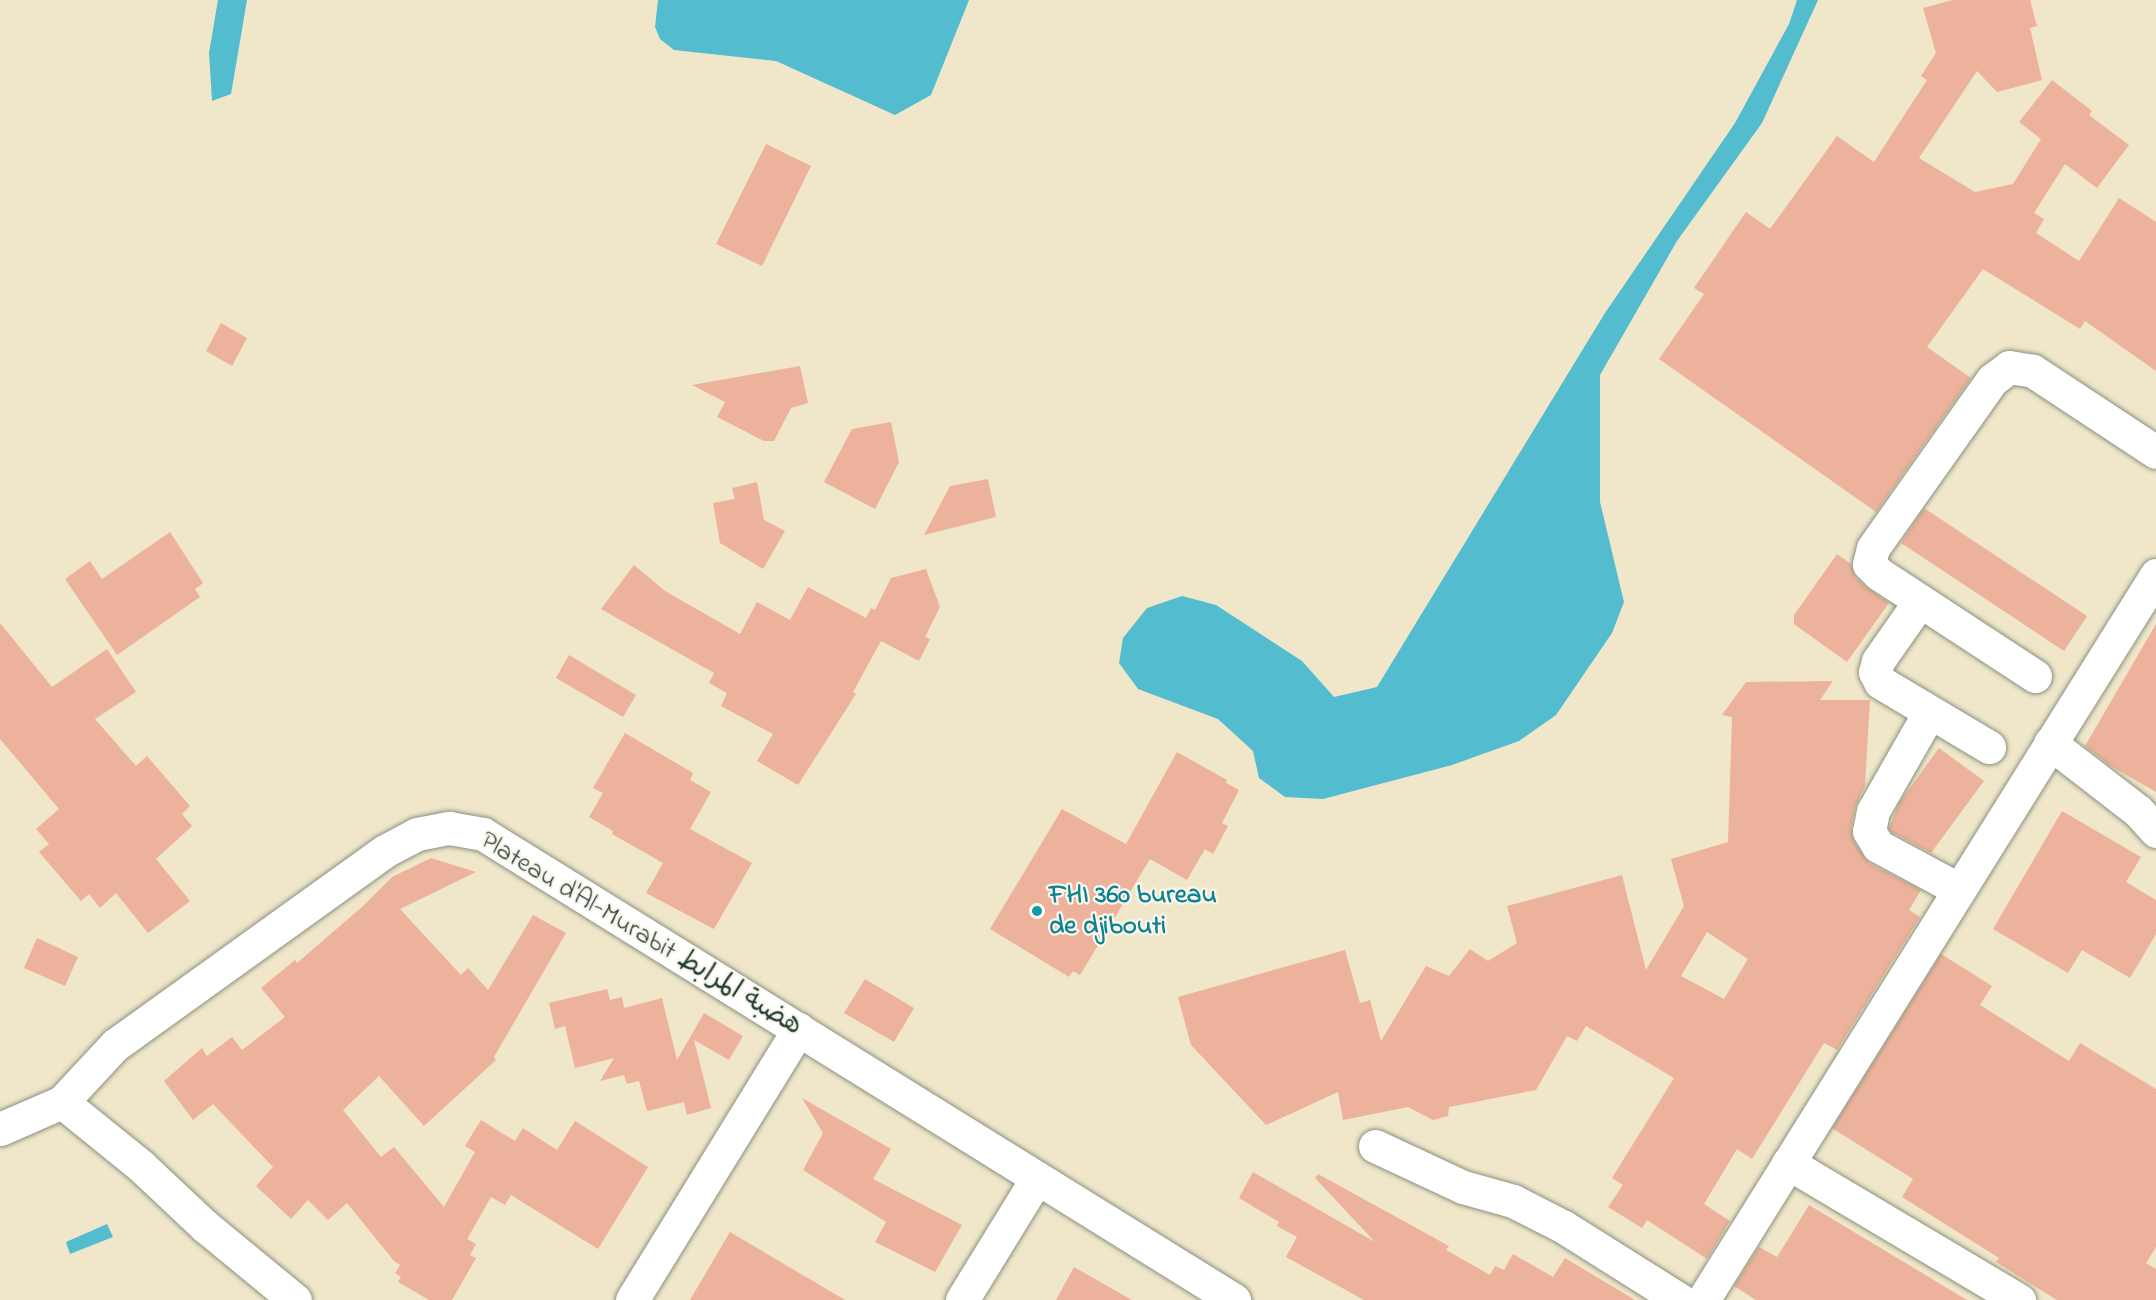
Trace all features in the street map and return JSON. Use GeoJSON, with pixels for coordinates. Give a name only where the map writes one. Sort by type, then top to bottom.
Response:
{"type":"FeatureCollection","features":[{"type":"Feature","properties":{"kind":"street"},"geometry":{"type":"LineString","coordinates":[[2035,676],[1879,574],[1869,564],[1873,548],[1992,380],[2009,367],[2032,370],[2156,452]]}},
{"type":"Feature","properties":{"kind":"street"},"geometry":{"type":"LineString","coordinates":[[1703,1300],[2156,574]]}},
{"type":"Feature","properties":{"kind":"street"},"geometry":{"type":"LineString","coordinates":[[1920,601],[1878,661],[1875,672],[1880,682],[1989,747]]}},
{"type":"Feature","properties":{"kind":"street"},"geometry":{"type":"LineString","coordinates":[[1929,713],[1873,811],[1869,831],[1878,846],[1958,889]]}},
{"type":"Feature","properties":{"kind":"street"},"geometry":{"type":"LineString","coordinates":[[2050,743],[2138,811],[2156,831]]}},
{"type":"Feature","properties":{"kind":"street","name":"Plateau d'Al-Murabit هضبة المرابط"},"geometry":{"type":"LineString","coordinates":[[0,1129],[62,1102],[116,1045],[385,851],[417,834],[449,828],[483,834],[1233,1300]]}},
{"type":"Feature","properties":{"kind":"street"},"geometry":{"type":"LineString","coordinates":[[632,1300],[799,1029]]}},
{"type":"Feature","properties":{"kind":"street"},"geometry":{"type":"LineString","coordinates":[[62,1102],[141,1166],[206,1227],[295,1300]]}},
{"type":"Feature","properties":{"kind":"street"},"geometry":{"type":"LineString","coordinates":[[1375,1146],[1463,1187],[1523,1206],[1564,1227],[1680,1300]]}},
{"type":"Feature","properties":{"kind":"street"},"geometry":{"type":"LineString","coordinates":[[1788,1163],[2019,1300]]}},
{"type":"Feature","properties":{"kind":"street"},"geometry":{"type":"LineString","coordinates":[[962,1300],[1036,1178]]}},
{"type":"Feature","properties":{"kind":"water"},"geometry":{"type":"Polygon","coordinates":[[[218,0],[247,0],[231,94],[212,101],[209,53],[218,0]]]}},
{"type":"Feature","properties":{"kind":"water"},"geometry":{"type":"Polygon","coordinates":[[[658,0],[969,0],[931,95],[895,115],[776,61],[674,50],[660,39],[655,27],[658,0]]]}},
{"type":"Feature","properties":{"kind":"water"},"geometry":{"type":"Polygon","coordinates":[[[1797,0],[1818,0],[1762,123],[1677,241],[1600,375],[1600,502],[1624,602],[1612,633],[1556,715],[1519,741],[1452,765],[1323,799],[1285,797],[1259,778],[1253,751],[1218,719],[1138,689],[1119,663],[1123,638],[1147,608],[1182,596],[1216,605],[1302,661],[1334,697],[1377,687],[1605,313],[1735,123],[1789,24],[1797,0]]]}},
{"type":"Feature","properties":{"kind":"water"},"geometry":{"type":"Polygon","coordinates":[[[107,1224],[113,1237],[70,1254],[66,1242],[107,1224]]]}},
{"type":"Feature","properties":{"kind":"building"},"geometry":{"type":"Polygon","coordinates":[[[1953,0],[2030,0],[2037,26],[2030,28],[2042,80],[1997,92],[1977,71],[1919,158],[1975,192],[2013,184],[2041,139],[2019,122],[2052,80],[2092,111],[2089,115],[2129,145],[2097,188],[2065,164],[2034,213],[2044,219],[2036,233],[2079,261],[2119,198],[2156,222],[2156,371],[2085,321],[2080,329],[1983,269],[1927,347],[1971,378],[1876,512],[1659,359],[1704,294],[1694,288],[1746,212],[1770,229],[1837,136],[1874,162],[1927,80],[1921,76],[1936,53],[1923,8],[1953,0]]]}},
{"type":"Feature","properties":{"kind":"building"},"geometry":{"type":"Polygon","coordinates":[[[766,144],[811,166],[762,266],[716,244],[766,144]]]}},
{"type":"Feature","properties":{"kind":"building"},"geometry":{"type":"Polygon","coordinates":[[[221,323],[247,338],[232,366],[206,351],[221,323]]]}},
{"type":"Feature","properties":{"kind":"building"},"geometry":{"type":"Polygon","coordinates":[[[800,366],[808,403],[791,408],[774,441],[764,441],[717,417],[725,402],[692,385],[800,366]]]}},
{"type":"Feature","properties":{"kind":"building"},"geometry":{"type":"Polygon","coordinates":[[[891,422],[899,462],[875,509],[824,482],[852,429],[891,422]]]}},
{"type":"Feature","properties":{"kind":"building"},"geometry":{"type":"Polygon","coordinates":[[[988,479],[996,517],[924,535],[950,486],[988,479]]]}},
{"type":"Feature","properties":{"kind":"building"},"geometry":{"type":"Polygon","coordinates":[[[757,482],[764,520],[785,531],[763,569],[720,543],[713,503],[735,499],[732,488],[757,482]]]}},
{"type":"Feature","properties":{"kind":"building"},"geometry":{"type":"Polygon","coordinates":[[[1924,508],[2087,616],[2064,651],[1901,543],[1924,508]]]}},
{"type":"Feature","properties":{"kind":"building"},"geometry":{"type":"Polygon","coordinates":[[[170,532],[203,583],[195,589],[200,597],[117,655],[65,579],[90,561],[102,579],[170,532]]]}},
{"type":"Feature","properties":{"kind":"building"},"geometry":{"type":"Polygon","coordinates":[[[1837,554],[1851,564],[1855,577],[1889,603],[1847,662],[1794,624],[1794,615],[1837,554]]]}},
{"type":"Feature","properties":{"kind":"building"},"geometry":{"type":"Polygon","coordinates":[[[634,565],[665,591],[740,634],[757,602],[790,620],[808,587],[866,618],[871,608],[875,610],[891,578],[926,569],[940,607],[925,637],[930,639],[919,661],[881,641],[853,692],[856,694],[798,785],[757,761],[773,734],[721,706],[727,693],[709,683],[714,673],[601,609],[634,565]]]}},
{"type":"Feature","properties":{"kind":"building"},"geometry":{"type":"Polygon","coordinates":[[[0,623],[52,687],[107,649],[136,692],[95,719],[136,766],[147,756],[190,806],[182,814],[192,826],[156,859],[190,901],[148,933],[116,893],[100,908],[89,894],[81,901],[39,852],[49,844],[36,829],[59,809],[0,739],[0,623]]]}},
{"type":"Feature","properties":{"kind":"building"},"geometry":{"type":"Polygon","coordinates":[[[2156,624],[2156,792],[2109,765],[2085,746],[2156,624]]]}},
{"type":"Feature","properties":{"kind":"building"},"geometry":{"type":"Polygon","coordinates":[[[569,655],[636,695],[623,717],[556,678],[569,655]]]}},
{"type":"Feature","properties":{"kind":"building"},"geometry":{"type":"Polygon","coordinates":[[[1833,681],[1820,700],[1870,700],[1865,786],[1855,807],[1851,827],[1853,840],[1869,863],[1921,890],[1909,910],[1920,917],[1837,1050],[1824,1043],[1752,1159],[1737,1149],[1704,1204],[1730,1221],[1707,1259],[1647,1220],[1642,1228],[1608,1207],[1623,1185],[1612,1178],[1674,1078],[1586,1026],[1577,1041],[1567,1036],[1536,1090],[1449,1107],[1448,1116],[1433,1120],[1408,1107],[1343,1120],[1338,1092],[1266,1125],[1191,1045],[1178,997],[1345,950],[1360,1003],[1370,1000],[1381,1041],[1426,966],[1449,976],[1470,949],[1488,961],[1517,943],[1507,906],[1622,875],[1646,970],[1684,906],[1671,859],[1728,842],[1732,717],[1722,715],[1746,682],[1833,681]],[[1707,932],[1681,976],[1724,999],[1748,959],[1707,932]]]}},
{"type":"Feature","properties":{"kind":"building"},"geometry":{"type":"Polygon","coordinates":[[[625,733],[693,773],[690,780],[711,792],[690,829],[752,863],[714,929],[646,893],[663,863],[612,834],[613,831],[589,817],[603,793],[593,788],[625,733]]]}},
{"type":"Feature","properties":{"kind":"building"},"geometry":{"type":"Polygon","coordinates":[[[1939,748],[1984,781],[1931,853],[1891,832],[1889,828],[1899,803],[1939,748]]]}},
{"type":"Feature","properties":{"kind":"building"},"geometry":{"type":"Polygon","coordinates":[[[1177,752],[1227,780],[1226,783],[1239,790],[1222,823],[1228,826],[1213,854],[1205,849],[1187,880],[1150,859],[1080,975],[1073,971],[1069,977],[990,929],[1062,809],[1126,844],[1177,752]]]}},
{"type":"Feature","properties":{"kind":"building"},"geometry":{"type":"Polygon","coordinates":[[[2062,811],[2141,857],[2126,882],[2156,900],[2156,934],[2130,978],[2082,950],[2068,973],[1993,929],[2062,811]]]}},
{"type":"Feature","properties":{"kind":"building"},"geometry":{"type":"Polygon","coordinates":[[[431,858],[476,872],[400,909],[461,975],[468,968],[488,990],[533,915],[566,933],[494,1057],[496,1060],[424,1126],[379,1076],[343,1110],[381,1157],[394,1147],[444,1207],[475,1152],[465,1146],[481,1120],[515,1141],[523,1128],[557,1150],[575,1121],[648,1167],[598,1249],[511,1195],[505,1205],[491,1197],[467,1239],[476,1244],[470,1255],[476,1258],[452,1300],[429,1300],[398,1282],[401,1277],[395,1273],[400,1265],[394,1261],[347,1203],[328,1220],[308,1200],[291,1219],[256,1186],[273,1167],[213,1104],[193,1120],[164,1081],[202,1048],[207,1056],[232,1037],[242,1050],[285,1017],[261,988],[295,960],[297,963],[362,907],[392,877],[431,858]]]}},
{"type":"Feature","properties":{"kind":"building"},"geometry":{"type":"Polygon","coordinates":[[[37,938],[78,957],[65,986],[24,968],[37,938]]]}},
{"type":"Feature","properties":{"kind":"building"},"geometry":{"type":"Polygon","coordinates":[[[1941,954],[1992,986],[1980,1005],[2069,1061],[2080,1043],[2156,1089],[2156,1247],[2146,1263],[2156,1269],[2156,1300],[2057,1300],[1996,1262],[1999,1258],[1902,1197],[1913,1179],[1832,1128],[1941,954]]]}},
{"type":"Feature","properties":{"kind":"building"},"geometry":{"type":"Polygon","coordinates":[[[865,979],[914,1008],[894,1042],[844,1013],[865,979]]]}},
{"type":"Feature","properties":{"kind":"building"},"geometry":{"type":"Polygon","coordinates":[[[607,989],[610,1000],[622,997],[624,1008],[662,998],[677,1060],[704,1013],[743,1036],[729,1060],[694,1040],[711,1108],[687,1115],[684,1102],[647,1111],[639,1081],[627,1084],[624,1075],[600,1081],[614,1058],[575,1068],[565,1026],[555,1029],[549,1003],[607,989]]]}},
{"type":"Feature","properties":{"kind":"building"},"geometry":{"type":"Polygon","coordinates":[[[802,1098],[891,1149],[873,1179],[962,1225],[935,1272],[875,1242],[886,1222],[803,1170],[823,1133],[802,1098]]]}},
{"type":"Feature","properties":{"kind":"building"},"geometry":{"type":"Polygon","coordinates":[[[1253,1172],[1375,1242],[1315,1178],[1318,1174],[1449,1246],[1446,1250],[1490,1275],[1495,1266],[1504,1270],[1513,1254],[1553,1277],[1565,1258],[1635,1300],[1364,1300],[1286,1257],[1297,1237],[1277,1226],[1279,1222],[1239,1198],[1253,1172]]]}},
{"type":"Feature","properties":{"kind":"building"},"geometry":{"type":"Polygon","coordinates":[[[1809,1205],[1967,1300],[1756,1300],[1734,1286],[1759,1247],[1777,1257],[1809,1205]]]}},
{"type":"Feature","properties":{"kind":"building"},"geometry":{"type":"Polygon","coordinates":[[[730,1232],[845,1300],[690,1300],[730,1232]]]}},
{"type":"Feature","properties":{"kind":"building"},"geometry":{"type":"Polygon","coordinates":[[[1074,1267],[1132,1300],[1056,1300],[1074,1267]]]}},
{"type":"Feature","properties":{"kind":"place","name":"FHI 360 bureau de djibouti"},"geometry":{"type":"Point","coordinates":[1037,911]}}]}
